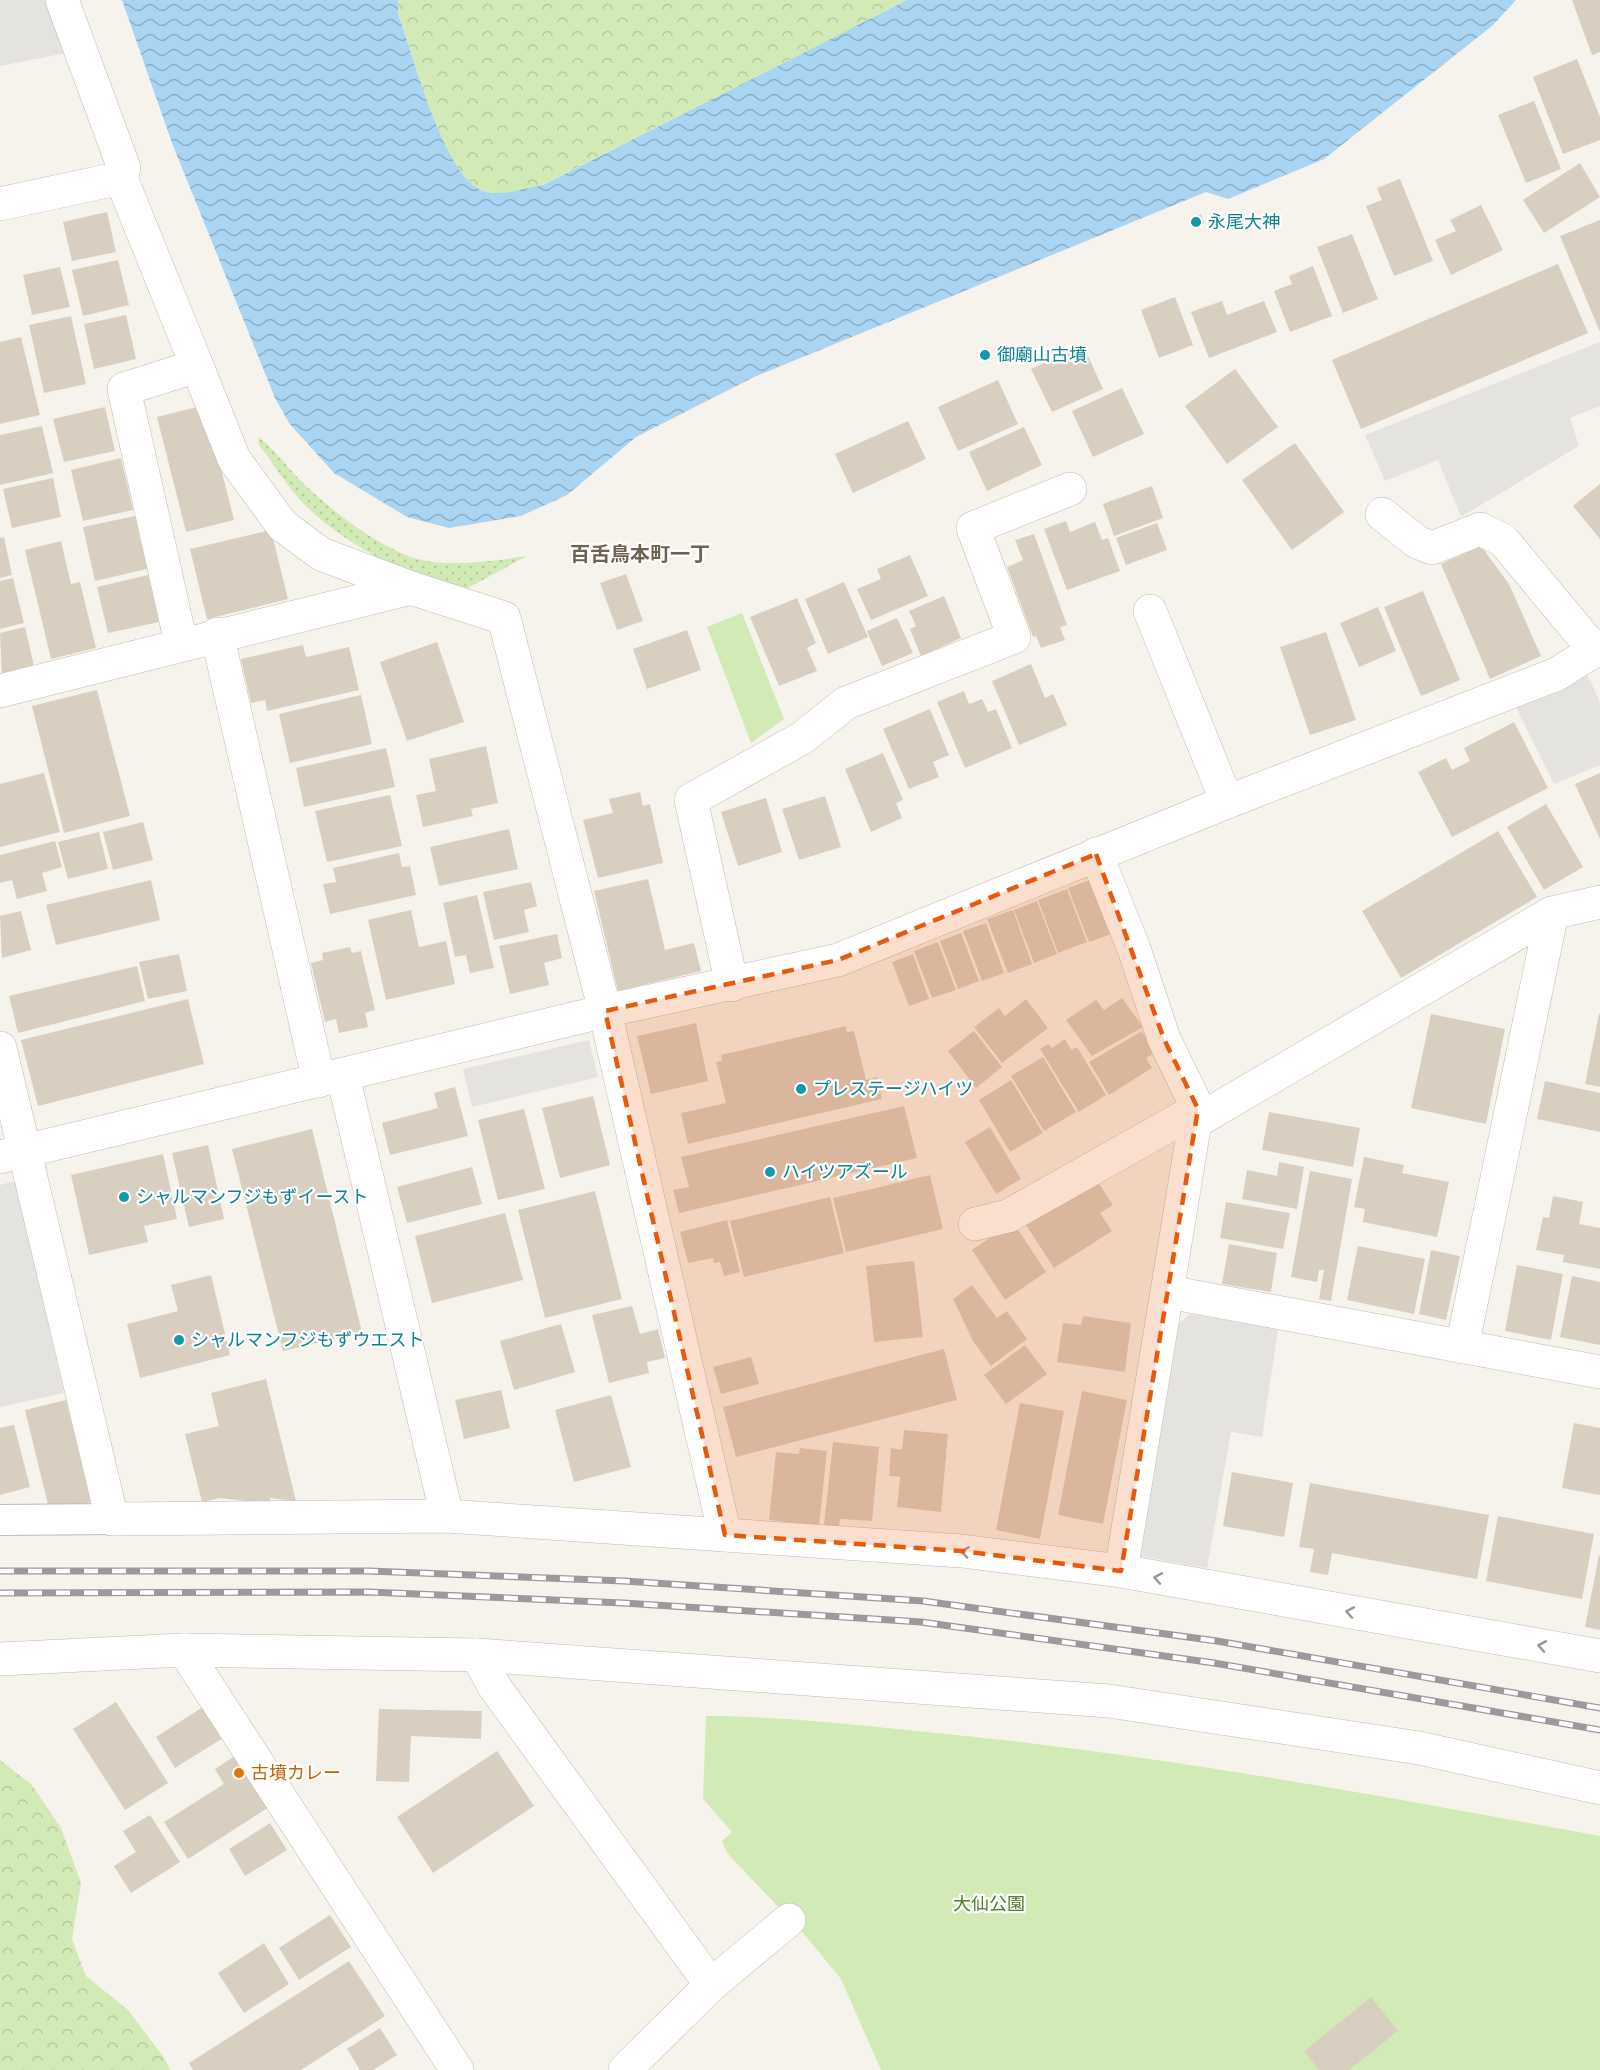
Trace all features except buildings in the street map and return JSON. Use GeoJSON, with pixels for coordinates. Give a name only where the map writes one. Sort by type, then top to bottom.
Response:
{"type":"FeatureCollection","features":[{"type":"Feature","properties":{"kind":"street"},"geometry":{"type":"LineString","coordinates":[[62,0],[124,168],[121,178],[234,459],[282,525],[321,554],[411,588],[504,618],[605,1011],[725,1535]]}},
{"type":"Feature","properties":{"kind":"street"},"geometry":{"type":"LineString","coordinates":[[0,204],[121,178]]}},
{"type":"Feature","properties":{"kind":"street"},"geometry":{"type":"LineString","coordinates":[[181,643],[124,389],[197,366]]}},
{"type":"Feature","properties":{"kind":"street"},"geometry":{"type":"LineString","coordinates":[[732,985],[691,800],[802,738],[846,703],[1014,637],[973,528],[1070,489]]}},
{"type":"Feature","properties":{"kind":"street"},"geometry":{"type":"LineString","coordinates":[[12,1154],[605,1011],[838,960],[1096,854],[1557,674],[1597,649],[1503,540],[1480,529],[1432,548],[1417,542],[1382,514]]}},
{"type":"Feature","properties":{"kind":"street"},"geometry":{"type":"LineString","coordinates":[[0,691],[181,643],[411,588]]}},
{"type":"Feature","properties":{"kind":"street"},"geometry":{"type":"LineString","coordinates":[[1150,611],[1227,802]]}},
{"type":"Feature","properties":{"kind":"street"},"geometry":{"type":"LineString","coordinates":[[218,634],[331,1078],[447,1516]]}},
{"type":"Feature","properties":{"kind":"street"},"geometry":{"type":"LineString","coordinates":[[1096,854],[1134,948],[1164,1039],[1197,1115],[1121,1571]]}},
{"type":"Feature","properties":{"kind":"street"},"geometry":{"type":"LineString","coordinates":[[975,1224],[1008,1216],[1197,1115],[1551,913],[1600,902]]}},
{"type":"Feature","properties":{"kind":"street"},"geometry":{"type":"LineString","coordinates":[[1462,1347],[1551,913]]}},
{"type":"Feature","properties":{"kind":"street"},"geometry":{"type":"LineString","coordinates":[[0,1048],[12,1154],[112,1519]]}},
{"type":"Feature","properties":{"kind":"street"},"geometry":{"type":"LineString","coordinates":[[1168,1292],[1600,1372]]}},
{"type":"Feature","properties":{"kind":"street"},"geometry":{"type":"LineString","coordinates":[[0,1520],[447,1516],[962,1551],[1121,1571],[1600,1656]]}},
{"type":"Feature","properties":{"kind":"street"},"geometry":{"type":"LineString","coordinates":[[184,1650],[457,2070]]}},
{"type":"Feature","properties":{"kind":"street"},"geometry":{"type":"LineString","coordinates":[[0,1659],[184,1650],[477,1655],[1109,1701],[1419,1748],[1600,1788]]}},
{"type":"Feature","properties":{"kind":"street"},"geometry":{"type":"LineString","coordinates":[[477,1655],[494,1686],[711,1984]]}},
{"type":"Feature","properties":{"kind":"street"},"geometry":{"type":"LineString","coordinates":[[625,2070],[711,1984],[789,1920]]}},
{"type":"Feature","properties":{"kind":"highlighted area"},"geometry":{"type":"Polygon","coordinates":[[[1096,854],[1164,1039],[1198,1109],[1121,1571],[962,1551],[725,1535],[605,1011],[838,960],[1096,854]]]}},
{"type":"Feature","properties":{"kind":"green space"},"geometry":{"type":"Polygon","coordinates":[[[398,0],[907,0],[542,185],[493,193],[479,189],[466,177],[441,136],[420,82],[398,14],[398,0]]]}},
{"type":"Feature","properties":{"kind":"green space"},"geometry":{"type":"Polygon","coordinates":[[[258,437],[306,486],[341,516],[394,550],[421,560],[452,563],[483,562],[527,556],[459,593],[417,576],[357,546],[321,519],[286,483],[259,445],[258,437]]]}},
{"type":"Feature","properties":{"kind":"green space"},"geometry":{"type":"Polygon","coordinates":[[[742,613],[784,719],[751,743],[707,627],[742,613]]]}},
{"type":"Feature","properties":{"kind":"green space","name":"大仙公園"},"geometry":{"type":"Polygon","coordinates":[[[706,1716],[845,1724],[1096,1752],[1349,1791],[1600,1836],[1600,2070],[881,2070],[841,1979],[804,1934],[727,1853],[722,1841],[732,1832],[703,1799],[706,1716]]]}},
{"type":"Feature","properties":{"kind":"green space"},"geometry":{"type":"Polygon","coordinates":[[[0,1760],[32,1785],[61,1828],[81,1883],[72,1939],[86,1976],[128,2010],[165,2059],[170,2070],[0,2070],[0,1760]]]}},
{"type":"Feature","properties":{"kind":"shaded area"},"geometry":{"type":"Polygon","coordinates":[[[0,0],[48,0],[66,53],[0,66],[0,0]]]}},
{"type":"Feature","properties":{"kind":"shaded area"},"geometry":{"type":"Polygon","coordinates":[[[1600,342],[1600,406],[1570,418],[1579,446],[1461,517],[1438,460],[1385,481],[1365,435],[1600,342]]]}},
{"type":"Feature","properties":{"kind":"shaded area"},"geometry":{"type":"Polygon","coordinates":[[[1585,670],[1600,702],[1600,765],[1554,784],[1514,703],[1585,670]]]}},
{"type":"Feature","properties":{"kind":"shaded area"},"geometry":{"type":"Polygon","coordinates":[[[589,1040],[598,1077],[472,1107],[463,1069],[589,1040]]]}},
{"type":"Feature","properties":{"kind":"shaded area"},"geometry":{"type":"Polygon","coordinates":[[[15,1181],[64,1393],[0,1407],[0,1185],[15,1181]]]}},
{"type":"Feature","properties":{"kind":"shaded area"},"geometry":{"type":"Polygon","coordinates":[[[1189,1314],[1278,1329],[1262,1437],[1231,1432],[1207,1568],[1139,1556],[1178,1324],[1189,1314]]]}},
{"type":"Feature","properties":{"kind":"water"},"geometry":{"type":"Polygon","coordinates":[[[122,0],[398,0],[398,14],[420,82],[441,136],[453,159],[466,177],[479,189],[502,193],[543,185],[907,0],[1516,0],[1492,26],[1324,159],[1228,199],[1206,192],[754,377],[636,437],[567,495],[521,516],[449,528],[407,517],[334,473],[289,423],[275,398],[172,143],[122,0]]]}},
{"type":"Feature","properties":{"kind":"railway"},"geometry":{"type":"LineString","coordinates":[[0,1571],[369,1571],[624,1581],[923,1601],[1217,1641],[1600,1708]]}},
{"type":"Feature","properties":{"kind":"railway"},"geometry":{"type":"LineString","coordinates":[[0,1593],[369,1592],[623,1603],[921,1622],[1214,1663],[1600,1730]]}},
{"type":"Feature","properties":{"kind":"place","name":"永尾大神"},"geometry":{"type":"Point","coordinates":[1196,222]}},
{"type":"Feature","properties":{"kind":"place","name":"御廟山古墳"},"geometry":{"type":"Point","coordinates":[985,355]}},
{"type":"Feature","properties":{"kind":"place","name":"プレステージハイツ"},"geometry":{"type":"Point","coordinates":[801,1089]}},
{"type":"Feature","properties":{"kind":"place","name":"ハイツアズール"},"geometry":{"type":"Point","coordinates":[770,1172]}},
{"type":"Feature","properties":{"kind":"place","name":"シャルマンフジもずイースト"},"geometry":{"type":"Point","coordinates":[124,1197]}},
{"type":"Feature","properties":{"kind":"place","name":"シャルマンフジもずウエスト"},"geometry":{"type":"Point","coordinates":[179,1340]}},
{"type":"Feature","properties":{"kind":"place","name":"古墳カレー"},"geometry":{"type":"Point","coordinates":[239,1773]}},
{"type":"Feature","properties":{"kind":"district","name":"百舌鳥本町一丁"},"geometry":{"type":"Point","coordinates":[640,554]}}]}
